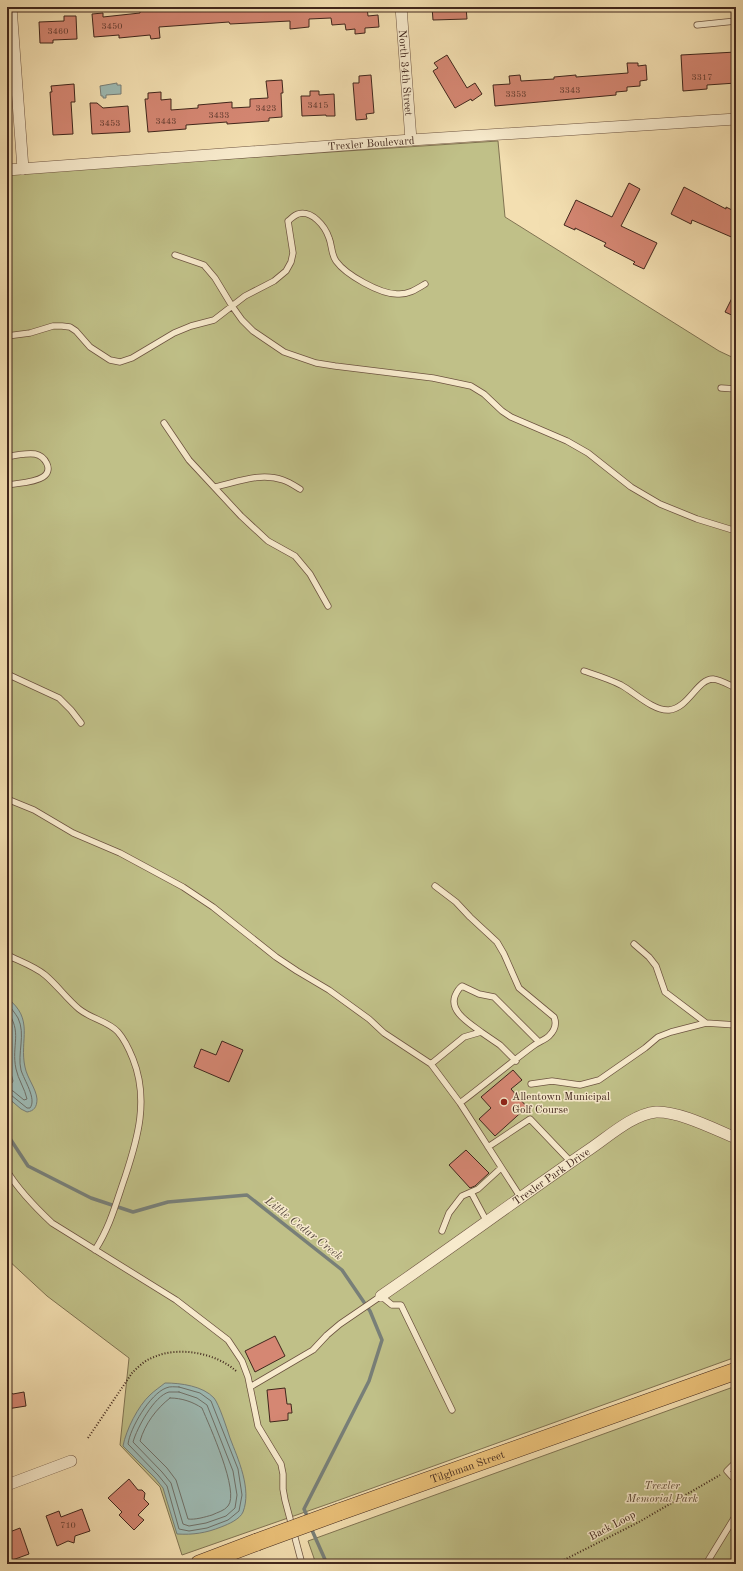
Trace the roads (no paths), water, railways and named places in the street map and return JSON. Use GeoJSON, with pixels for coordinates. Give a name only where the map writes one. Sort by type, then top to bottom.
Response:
{"type":"FeatureCollection","features":[{"type":"Feature","properties":{"kind":"main road","name":"Tilghman Street"},"geometry":{"type":"LineString","coordinates":[[199,1564],[339,1512],[736,1371]]}},
{"type":"Feature","properties":{"kind":"street"},"geometry":{"type":"LineString","coordinates":[[11,7],[23,169]]}},
{"type":"Feature","properties":{"kind":"street","name":"North 34th Street"},"geometry":{"type":"LineString","coordinates":[[401,7],[411,140]]}},
{"type":"Feature","properties":{"kind":"street","name":"Trexler Boulevard"},"geometry":{"type":"LineString","coordinates":[[7,170],[411,140],[736,119]]}},
{"type":"Feature","properties":{"kind":"street","name":"Trexler Park Drive"},"geometry":{"type":"LineString","coordinates":[[378,1298],[571,1162],[627,1124],[643,1115],[654,1112],[667,1113],[679,1116],[736,1138]]}},
{"type":"Feature","properties":{"kind":"street"},"geometry":{"type":"LineString","coordinates":[[7,1485],[71,1461]]}},
{"type":"Feature","properties":{"kind":"lane"},"geometry":{"type":"LineString","coordinates":[[697,24],[736,21]]}},
{"type":"Feature","properties":{"kind":"lane"},"geometry":{"type":"LineString","coordinates":[[7,336],[30,333],[53,326],[70,327],[76,331],[90,347],[110,360],[120,362],[132,358],[174,333],[191,326],[214,320],[232,306],[286,271],[291,262],[293,253],[288,221],[296,214],[304,213],[314,217],[326,230],[335,260],[341,268],[356,278],[385,292],[397,294],[407,293],[426,284]]}},
{"type":"Feature","properties":{"kind":"lane"},"geometry":{"type":"LineString","coordinates":[[175,254],[204,265],[215,278],[242,320],[253,331],[284,352],[301,358],[335,366],[433,378],[471,386],[484,394],[502,411],[511,417],[567,441],[588,453],[631,487],[660,504],[697,519],[736,531]]}},
{"type":"Feature","properties":{"kind":"lane"},"geometry":{"type":"LineString","coordinates":[[721,388],[736,389]]}},
{"type":"Feature","properties":{"kind":"lane"},"geometry":{"type":"LineString","coordinates":[[164,423],[189,460],[241,516],[268,541],[296,556],[310,574],[328,606]]}},
{"type":"Feature","properties":{"kind":"lane"},"geometry":{"type":"LineString","coordinates":[[7,457],[23,454],[36,454],[44,459],[48,465],[48,471],[45,476],[37,480],[7,485]]}},
{"type":"Feature","properties":{"kind":"lane"},"geometry":{"type":"LineString","coordinates":[[215,488],[246,479],[267,477],[284,480],[300,489]]}},
{"type":"Feature","properties":{"kind":"lane"},"geometry":{"type":"LineString","coordinates":[[584,671],[622,685],[660,709],[670,710],[680,706],[687,701],[704,683],[711,679],[718,680],[736,688]]}},
{"type":"Feature","properties":{"kind":"lane"},"geometry":{"type":"LineString","coordinates":[[7,674],[59,698],[81,723]]}},
{"type":"Feature","properties":{"kind":"lane"},"geometry":{"type":"LineString","coordinates":[[7,799],[34,810],[73,833],[120,853],[183,887],[213,907],[276,957],[296,971],[329,990],[369,1019],[384,1033],[431,1064],[460,1103],[521,1198]]}},
{"type":"Feature","properties":{"kind":"lane"},"geometry":{"type":"LineString","coordinates":[[435,886],[456,902],[497,942],[504,954],[518,988],[554,1017],[556,1027],[549,1036],[539,1042],[460,1103]]}},
{"type":"Feature","properties":{"kind":"lane"},"geometry":{"type":"LineString","coordinates":[[634,944],[649,956],[656,966],[665,992],[706,1024]]}},
{"type":"Feature","properties":{"kind":"lane"},"geometry":{"type":"LineString","coordinates":[[7,955],[44,974],[79,1009],[87,1015],[110,1025],[123,1038],[131,1053],[140,1081],[142,1100],[139,1125],[132,1154],[105,1235],[95,1250]]}},
{"type":"Feature","properties":{"kind":"lane"},"geometry":{"type":"LineString","coordinates":[[516,1060],[500,1045],[462,1017],[455,1008],[453,1000],[458,988],[462,986],[479,994],[494,997],[539,1042]]}},
{"type":"Feature","properties":{"kind":"lane"},"geometry":{"type":"LineString","coordinates":[[531,1084],[552,1081],[580,1084],[598,1080],[658,1038],[688,1027],[706,1024],[734,1024]]}},
{"type":"Feature","properties":{"kind":"lane"},"geometry":{"type":"LineString","coordinates":[[431,1064],[464,1037],[481,1032]]}},
{"type":"Feature","properties":{"kind":"lane"},"geometry":{"type":"LineString","coordinates":[[488,1147],[530,1119],[571,1162]]}},
{"type":"Feature","properties":{"kind":"lane"},"geometry":{"type":"LineString","coordinates":[[442,1231],[449,1213],[462,1196],[478,1189],[501,1168]]}},
{"type":"Feature","properties":{"kind":"lane"},"geometry":{"type":"LineString","coordinates":[[7,1171],[37,1210],[52,1223],[170,1296],[228,1340],[242,1361],[248,1377],[258,1426],[281,1464],[285,1500],[302,1564]]}},
{"type":"Feature","properties":{"kind":"lane"},"geometry":{"type":"LineString","coordinates":[[471,1192],[487,1222]]}},
{"type":"Feature","properties":{"kind":"lane"},"geometry":{"type":"LineString","coordinates":[[250,1387],[313,1350],[340,1324],[378,1298],[392,1305],[401,1306],[452,1410]]}},
{"type":"Feature","properties":{"kind":"lane"},"geometry":{"type":"LineString","coordinates":[[736,1462],[727,1471],[736,1481]]}},
{"type":"Feature","properties":{"kind":"lane"},"geometry":{"type":"LineString","coordinates":[[706,1564],[736,1515]]}},
{"type":"Feature","properties":{"kind":"water"},"geometry":{"type":"Polygon","coordinates":[[[117,83],[117,85],[121,85],[121,94],[106,95],[106,98],[101,96],[100,86],[117,83]]]}},
{"type":"Feature","properties":{"kind":"water"},"geometry":{"type":"Polygon","coordinates":[[[7,998],[16,1006],[21,1014],[24,1030],[25,1067],[37,1099],[35,1108],[32,1111],[27,1112],[7,1097],[7,998]]]}},
{"type":"Feature","properties":{"kind":"water"},"geometry":{"type":"Polygon","coordinates":[[[165,1383],[198,1388],[209,1394],[216,1401],[243,1474],[246,1494],[242,1515],[224,1526],[199,1533],[177,1534],[163,1488],[123,1446],[130,1426],[141,1405],[165,1383]]]}},
{"type":"Feature","properties":{"kind":"waterway","name":"Little Cedar Creek"},"geometry":{"type":"LineString","coordinates":[[7,1134],[28,1166],[91,1198],[133,1212],[168,1202],[247,1195],[342,1270],[370,1311],[382,1340],[369,1381],[304,1509],[308,1518]]}},
{"type":"Feature","properties":{"kind":"waterway","name":"Little Cedar Creek"},"geometry":{"type":"LineString","coordinates":[[311,1528],[327,1564]]}},
{"type":"Feature","properties":{"kind":"place","name":"Allentown Municipal Golf Course"},"geometry":{"type":"Point","coordinates":[504,1102]}},
{"type":"Feature","properties":{"kind":"park label","name":"Trexler Memorial Park"},"geometry":{"type":"Point","coordinates":[662,1491]}}]}
